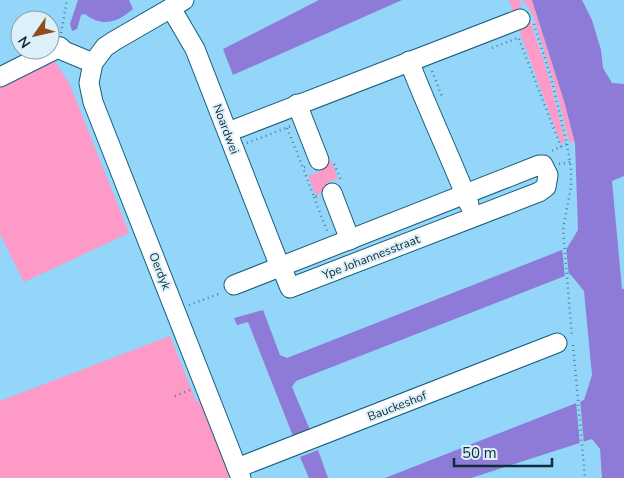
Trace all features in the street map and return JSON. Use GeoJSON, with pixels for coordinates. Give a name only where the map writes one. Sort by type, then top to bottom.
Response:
{"type":"FeatureCollection","features":[{"type":"Feature","properties":{"kind":"street"},"geometry":{"type":"LineString","coordinates":[[60,47],[64,51],[93,63],[105,47],[178,4]]}},
{"type":"Feature","properties":{"kind":"street","name":"Noardwei"},"geometry":{"type":"LineString","coordinates":[[178,4],[281,267]]}},
{"type":"Feature","properties":{"kind":"street"},"geometry":{"type":"LineString","coordinates":[[228,132],[516,20]]}},
{"type":"Feature","properties":{"kind":"street"},"geometry":{"type":"LineString","coordinates":[[0,77],[34,60]]}},
{"type":"Feature","properties":{"kind":"street"},"geometry":{"type":"LineString","coordinates":[[409,61],[431,118],[446,145],[474,217]]}},
{"type":"Feature","properties":{"kind":"street","name":"Oerdyk"},"geometry":{"type":"LineString","coordinates":[[93,63],[89,83],[93,102],[176,311],[192,359],[239,473]]}},
{"type":"Feature","properties":{"kind":"street"},"geometry":{"type":"LineString","coordinates":[[297,104],[314,163]]}},
{"type":"Feature","properties":{"kind":"street","name":"Ype Johannesstraat"},"geometry":{"type":"LineString","coordinates":[[234,285],[539,165],[545,168],[548,182],[543,190],[290,288],[281,267]]}},
{"type":"Feature","properties":{"kind":"street"},"geometry":{"type":"LineString","coordinates":[[326,194],[341,243]]}},
{"type":"Feature","properties":{"kind":"street","name":"Bauckeshof"},"geometry":{"type":"LineString","coordinates":[[239,473],[557,343]]}},
{"type":"Feature","properties":{"kind":"path"},"geometry":{"type":"LineString","coordinates":[[60,37],[67,0]]}},
{"type":"Feature","properties":{"kind":"path"},"geometry":{"type":"LineString","coordinates":[[516,20],[561,147]]}},
{"type":"Feature","properties":{"kind":"path"},"geometry":{"type":"LineString","coordinates":[[287,128],[314,163],[341,243]]}},
{"type":"Feature","properties":{"kind":"path"},"geometry":{"type":"LineString","coordinates":[[567,144],[571,168],[571,187],[563,229],[567,280]]}},
{"type":"Feature","properties":{"kind":"path"},"geometry":{"type":"LineString","coordinates":[[314,163],[332,157],[343,186],[326,194]]}},
{"type":"Feature","properties":{"kind":"path"},"geometry":{"type":"LineString","coordinates":[[176,311],[232,288],[234,285]]}},
{"type":"Feature","properties":{"kind":"path"},"geometry":{"type":"LineString","coordinates":[[578,398],[586,478]]}},
{"type":"Feature","properties":{"kind":"shaded area"},"geometry":{"type":"Polygon","coordinates":[[[78,0],[129,0],[133,9],[122,17],[110,22],[98,21],[85,14],[81,15],[77,29],[72,31],[70,24],[78,0]]]}},
{"type":"Feature","properties":{"kind":"shaded area"},"geometry":{"type":"Polygon","coordinates":[[[319,0],[402,0],[233,75],[223,49],[319,0]]]}},
{"type":"Feature","properties":{"kind":"shaded area"},"geometry":{"type":"Polygon","coordinates":[[[509,0],[520,0],[521,9],[513,12],[509,0]]]}},
{"type":"Feature","properties":{"kind":"shaded area"},"geometry":{"type":"Polygon","coordinates":[[[523,0],[532,0],[564,101],[575,143],[569,141],[554,82],[533,15],[523,0]]]}},
{"type":"Feature","properties":{"kind":"shaded area"},"geometry":{"type":"Polygon","coordinates":[[[532,0],[582,0],[592,20],[601,50],[603,68],[612,83],[624,84],[624,176],[612,181],[622,289],[624,289],[624,478],[602,478],[600,449],[592,439],[471,478],[385,478],[584,400],[592,375],[584,291],[570,274],[296,381],[292,387],[310,430],[293,436],[248,322],[237,325],[234,318],[263,310],[280,355],[287,358],[567,248],[578,230],[575,143],[564,101],[532,0]]]}},
{"type":"Feature","properties":{"kind":"shaded area"},"geometry":{"type":"Polygon","coordinates":[[[530,20],[550,81],[565,141],[561,144],[518,27],[527,25],[530,20]]]}},
{"type":"Feature","properties":{"kind":"shaded area"},"geometry":{"type":"Polygon","coordinates":[[[44,60],[56,60],[70,85],[129,233],[24,282],[0,234],[0,81],[44,60]]]}},
{"type":"Feature","properties":{"kind":"shaded area"},"geometry":{"type":"Polygon","coordinates":[[[330,159],[338,178],[327,183],[330,189],[316,195],[308,176],[320,171],[317,164],[330,159]]]}},
{"type":"Feature","properties":{"kind":"shaded area"},"geometry":{"type":"Polygon","coordinates":[[[170,336],[196,401],[203,402],[235,478],[0,478],[0,401],[170,336]]]}},
{"type":"Feature","properties":{"kind":"shaded area"},"geometry":{"type":"Polygon","coordinates":[[[318,450],[328,478],[309,478],[300,457],[318,450]]]}},
{"type":"Feature","properties":{"kind":"pier"},"geometry":{"type":"Polygon","coordinates":[[[566,246],[569,277],[565,278],[562,247],[566,246]]]}},
{"type":"Feature","properties":{"kind":"pier"},"geometry":{"type":"Polygon","coordinates":[[[580,399],[584,444],[580,445],[576,401],[580,399]]]}}]}
